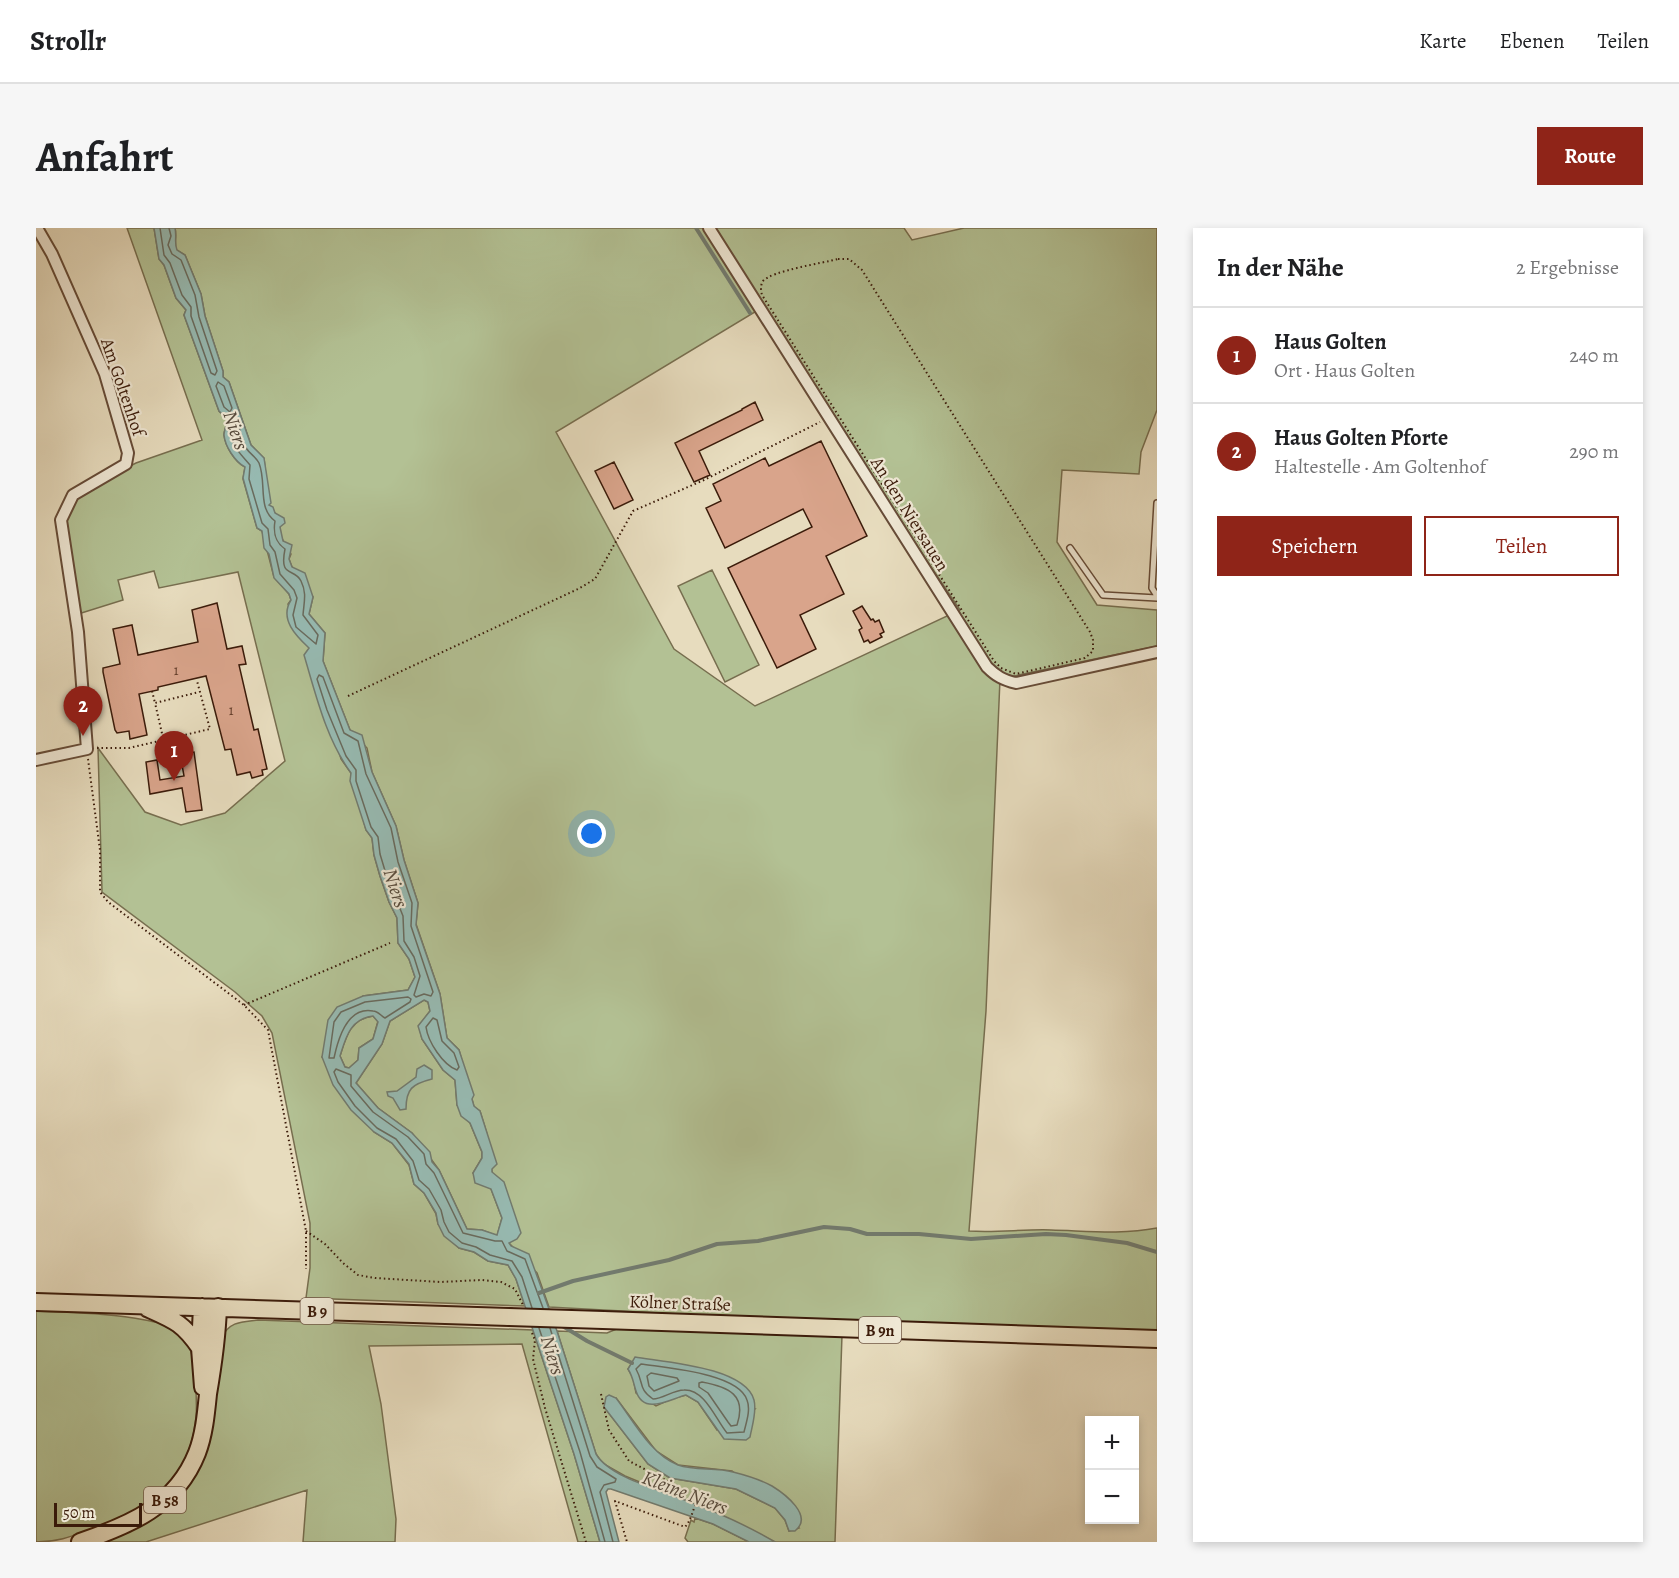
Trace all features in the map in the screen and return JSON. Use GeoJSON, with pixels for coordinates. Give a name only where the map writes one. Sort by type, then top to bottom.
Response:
{"type":"FeatureCollection","features":[{"type":"Feature","properties":{"kind":"main road","name":"B 9"},"geometry":{"type":"LineString","coordinates":[[36,1302],[210,1307]]}},
{"type":"Feature","properties":{"kind":"main road"},"geometry":{"type":"LineString","coordinates":[[141,1305],[180,1323],[200,1348]]}},
{"type":"Feature","properties":{"kind":"main road","name":"Kölner Straße"},"geometry":{"type":"LineString","coordinates":[[210,1307],[517,1315],[1157,1339]]}},
{"type":"Feature","properties":{"kind":"main road","name":"B 58"},"geometry":{"type":"LineString","coordinates":[[205,1416],[200,1348],[210,1307]]}},
{"type":"Feature","properties":{"kind":"main road","name":"B 58"},"geometry":{"type":"LineString","coordinates":[[80,1542],[134,1521],[165,1500],[179,1486],[197,1453],[205,1416],[217,1335],[210,1307]]}},
{"type":"Feature","properties":{"kind":"street","name":"Am Goltenhof"},"geometry":{"type":"LineString","coordinates":[[37,228],[52,254],[105,374],[128,453],[126,464],[73,495],[61,520],[78,633],[87,749]]}},
{"type":"Feature","properties":{"kind":"street","name":"An den Niersauen"},"geometry":{"type":"LineString","coordinates":[[709,228],[987,667],[995,676],[1004,681],[1016,683],[1157,652]]}},
{"type":"Feature","properties":{"kind":"street"},"geometry":{"type":"LineString","coordinates":[[36,760],[87,749]]}},
{"type":"Feature","properties":{"kind":"lane"},"geometry":{"type":"LineString","coordinates":[[1157,504],[1152,588],[1157,597]]}},
{"type":"Feature","properties":{"kind":"lane"},"geometry":{"type":"LineString","coordinates":[[1070,549],[1103,595],[1157,597]]}},
{"type":"Feature","properties":{"kind":"path"},"geometry":{"type":"LineString","coordinates":[[838,259],[849,259],[862,270],[1090,632],[1093,651],[1084,658],[1016,674],[1001,668],[994,661],[888,496],[760,289],[763,282],[773,274],[838,259]]}},
{"type":"Feature","properties":{"kind":"path"},"geometry":{"type":"LineString","coordinates":[[348,696],[578,590],[595,579],[633,511],[704,480],[829,418]]}},
{"type":"Feature","properties":{"kind":"path"},"geometry":{"type":"LineString","coordinates":[[197,681],[210,729],[129,748],[87,749],[100,850],[100,892],[108,903],[244,1005],[268,1030],[306,1231],[306,1269]]}},
{"type":"Feature","properties":{"kind":"path"},"geometry":{"type":"LineString","coordinates":[[152,691],[169,764]]}},
{"type":"Feature","properties":{"kind":"path"},"geometry":{"type":"LineString","coordinates":[[155,703],[200,692]]}},
{"type":"Feature","properties":{"kind":"path"},"geometry":{"type":"LineString","coordinates":[[244,1005],[390,943]]}},
{"type":"Feature","properties":{"kind":"path"},"geometry":{"type":"LineString","coordinates":[[306,1231],[326,1244],[343,1263],[358,1275],[440,1282],[482,1280],[501,1282],[515,1289],[517,1315]]}},
{"type":"Feature","properties":{"kind":"path"},"geometry":{"type":"LineString","coordinates":[[532,1331],[535,1340],[533,1359],[545,1408],[586,1542]]}},
{"type":"Feature","properties":{"kind":"path"},"geometry":{"type":"LineString","coordinates":[[601,1394],[609,1430],[628,1461],[700,1498],[696,1502],[691,1520],[685,1527],[615,1501],[627,1542]]}},
{"type":"Feature","properties":{"kind":"green space"},"geometry":{"type":"Polygon","coordinates":[[[127,228],[154,228],[159,259],[164,265],[176,298],[186,310],[184,315],[219,411],[228,420],[224,433],[226,444],[234,458],[245,467],[243,479],[257,528],[262,531],[274,577],[289,594],[291,600],[288,604],[309,648],[341,759],[351,773],[366,830],[372,838],[380,876],[397,918],[398,943],[409,959],[415,977],[408,990],[363,996],[322,1057],[374,1132],[392,1143],[409,1165],[414,1184],[424,1193],[436,1214],[438,1224],[459,1248],[474,1252],[488,1261],[508,1265],[516,1279],[525,1306],[306,1298],[310,1268],[310,1223],[272,1033],[262,1016],[235,992],[102,892],[98,748],[145,812],[181,825],[225,813],[285,761],[238,572],[159,588],[154,571],[118,580],[123,600],[75,615],[61,521],[73,495],[136,463],[202,440],[127,228]]]}},
{"type":"Feature","properties":{"kind":"green space"},"geometry":{"type":"Polygon","coordinates":[[[175,228],[904,228],[912,240],[964,228],[1157,228],[1157,410],[1141,452],[1139,474],[1062,470],[1057,542],[1097,605],[1157,610],[1157,646],[1000,679],[986,1011],[969,1231],[1117,1232],[1157,1228],[1157,1332],[821,1322],[549,1307],[537,1273],[509,1243],[492,1172],[487,1134],[480,1111],[474,1107],[459,1050],[447,1038],[440,994],[416,924],[418,903],[396,826],[372,772],[367,748],[350,730],[323,661],[325,633],[309,614],[313,597],[289,559],[291,554],[281,537],[275,513],[269,505],[264,458],[251,445],[229,382],[223,377],[201,294],[185,255],[176,250],[175,228]],[[758,310],[556,432],[674,649],[755,706],[960,610],[758,310]]]}},
{"type":"Feature","properties":{"kind":"green space"},"geometry":{"type":"Polygon","coordinates":[[[712,570],[759,665],[725,682],[678,586],[712,570]]]}},
{"type":"Feature","properties":{"kind":"green space"},"geometry":{"type":"Polygon","coordinates":[[[424,1000],[428,1002],[430,1011],[419,1026],[422,1039],[443,1070],[455,1080],[457,1105],[470,1123],[482,1152],[482,1158],[473,1173],[491,1189],[502,1218],[497,1236],[482,1230],[467,1229],[439,1170],[412,1133],[378,1108],[356,1083],[382,1044],[390,1021],[424,1000]]]}},
{"type":"Feature","properties":{"kind":"green space"},"geometry":{"type":"Polygon","coordinates":[[[373,1016],[378,1021],[373,1039],[359,1048],[358,1060],[349,1068],[345,1067],[340,1056],[350,1030],[359,1021],[373,1016]]]}},
{"type":"Feature","properties":{"kind":"green space"},"geometry":{"type":"Polygon","coordinates":[[[36,1311],[118,1316],[172,1327],[184,1337],[190,1349],[197,1407],[191,1444],[184,1461],[163,1490],[116,1520],[75,1535],[45,1542],[36,1542],[36,1311]]]}},
{"type":"Feature","properties":{"kind":"green space"},"geometry":{"type":"Polygon","coordinates":[[[258,1320],[533,1330],[600,1542],[578,1542],[522,1344],[369,1346],[381,1404],[396,1519],[395,1542],[303,1542],[307,1490],[146,1542],[104,1542],[131,1531],[155,1517],[176,1499],[194,1476],[222,1337],[233,1325],[258,1320]]]}},
{"type":"Feature","properties":{"kind":"green space"},"geometry":{"type":"Polygon","coordinates":[[[619,1328],[842,1335],[835,1542],[775,1542],[725,1517],[625,1476],[602,1463],[596,1454],[557,1331],[607,1333],[619,1328]],[[632,1363],[628,1369],[633,1377],[636,1393],[656,1406],[686,1395],[698,1402],[717,1430],[755,1409],[632,1363]],[[616,1398],[604,1407],[648,1464],[670,1478],[736,1489],[775,1508],[785,1520],[789,1531],[799,1528],[732,1471],[678,1465],[656,1451],[616,1398]]]}},
{"type":"Feature","properties":{"kind":"green space"},"geometry":{"type":"Polygon","coordinates":[[[695,1518],[713,1524],[749,1542],[688,1542],[685,1538],[691,1520],[694,1522],[695,1518]]]}},
{"type":"Feature","properties":{"kind":"water","name":"Niers"},"geometry":{"type":"Polygon","coordinates":[[[154,228],[175,228],[176,247],[185,255],[201,294],[223,377],[229,382],[251,445],[264,458],[271,503],[269,505],[273,507],[275,513],[284,518],[285,523],[280,527],[283,541],[292,545],[289,559],[292,567],[305,573],[313,597],[309,614],[325,633],[323,661],[350,730],[362,735],[372,772],[396,826],[418,903],[416,925],[440,994],[447,1038],[459,1050],[474,1095],[472,1099],[474,1106],[480,1111],[497,1164],[492,1172],[504,1182],[521,1233],[517,1239],[509,1243],[529,1254],[557,1331],[596,1454],[603,1463],[625,1477],[723,1515],[775,1542],[749,1542],[713,1524],[608,1489],[606,1492],[619,1542],[600,1542],[574,1454],[516,1279],[508,1265],[488,1261],[474,1252],[459,1248],[444,1236],[436,1213],[424,1193],[414,1184],[409,1164],[392,1143],[374,1132],[351,1110],[333,1085],[322,1057],[328,1020],[337,1007],[363,996],[408,990],[415,977],[409,959],[398,943],[397,918],[380,876],[372,838],[366,830],[350,781],[351,773],[328,731],[318,701],[304,655],[309,648],[291,627],[287,614],[291,600],[289,594],[274,578],[269,554],[264,548],[262,531],[257,528],[243,478],[245,467],[234,458],[226,444],[224,433],[228,420],[219,411],[184,315],[186,310],[176,298],[164,265],[159,259],[154,228]],[[424,1000],[390,1021],[382,1044],[356,1083],[378,1108],[412,1133],[430,1152],[432,1162],[439,1170],[467,1229],[482,1230],[497,1235],[502,1218],[491,1189],[475,1183],[473,1173],[482,1158],[482,1152],[470,1123],[461,1116],[457,1105],[455,1080],[443,1070],[422,1039],[418,1026],[430,1011],[428,1002],[424,1000]],[[373,1016],[359,1021],[350,1030],[340,1056],[345,1067],[349,1068],[358,1060],[359,1048],[373,1039],[378,1022],[373,1016]]]}},
{"type":"Feature","properties":{"kind":"water"},"geometry":{"type":"Polygon","coordinates":[[[424,1065],[432,1070],[432,1079],[415,1085],[407,1097],[406,1109],[400,1110],[387,1092],[397,1091],[416,1077],[417,1069],[424,1065]]]}},
{"type":"Feature","properties":{"kind":"water"},"geometry":{"type":"Polygon","coordinates":[[[635,1357],[702,1368],[736,1380],[747,1389],[754,1400],[755,1414],[750,1437],[746,1440],[724,1439],[698,1402],[686,1395],[658,1404],[645,1403],[636,1391],[628,1369],[635,1357]]]}},
{"type":"Feature","properties":{"kind":"water"},"geometry":{"type":"Polygon","coordinates":[[[609,1395],[616,1398],[643,1436],[668,1460],[685,1467],[733,1472],[768,1484],[784,1494],[796,1506],[800,1512],[800,1525],[795,1531],[789,1531],[785,1520],[775,1508],[736,1489],[670,1478],[648,1464],[604,1407],[606,1397],[609,1395]]]}},
{"type":"Feature","properties":{"kind":"building"},"geometry":{"type":"Polygon","coordinates":[[[755,402],[763,420],[699,451],[710,475],[694,482],[675,443],[755,402]]]}},
{"type":"Feature","properties":{"kind":"building"},"geometry":{"type":"Polygon","coordinates":[[[821,441],[867,536],[826,556],[844,594],[800,615],[816,649],[777,668],[728,568],[812,527],[803,509],[725,548],[706,508],[721,501],[713,484],[765,458],[769,466],[821,441]]]}},
{"type":"Feature","properties":{"kind":"building"},"geometry":{"type":"Polygon","coordinates":[[[614,462],[633,500],[614,509],[595,471],[614,462]]]}},
{"type":"Feature","properties":{"kind":"building"},"geometry":{"type":"Polygon","coordinates":[[[217,603],[227,649],[242,646],[246,664],[239,665],[254,730],[258,729],[267,769],[262,770],[263,775],[252,778],[250,772],[237,775],[231,749],[225,750],[206,676],[158,687],[158,690],[139,694],[147,735],[130,739],[129,731],[117,733],[115,730],[103,672],[103,668],[120,664],[113,629],[132,625],[138,655],[198,642],[192,610],[217,603]]]}},
{"type":"Feature","properties":{"kind":"building"},"geometry":{"type":"Polygon","coordinates":[[[862,606],[871,620],[875,622],[879,620],[884,632],[880,634],[882,637],[870,643],[868,640],[864,642],[859,630],[862,628],[853,611],[862,606]]]}},
{"type":"Feature","properties":{"kind":"building"},"geometry":{"type":"Polygon","coordinates":[[[194,752],[202,810],[186,812],[182,788],[150,794],[146,762],[157,760],[160,780],[184,776],[180,754],[194,752]]]}},
{"type":"Feature","properties":{"kind":"waterway"},"geometry":{"type":"LineString","coordinates":[[696,228],[750,313]]}},
{"type":"Feature","properties":{"kind":"waterway"},"geometry":{"type":"LineString","coordinates":[[539,1293],[573,1281],[669,1260],[717,1244],[758,1241],[824,1227],[850,1229],[867,1234],[919,1234],[971,1239],[1046,1234],[1066,1235],[1127,1243],[1157,1252]]}},
{"type":"Feature","properties":{"kind":"waterway","name":"Niers"},"geometry":{"type":"LineString","coordinates":[[561,1325],[587,1341],[632,1363]]}},
{"type":"Feature","properties":{"kind":"place","name":"Haus Golten Pforte"},"geometry":{"type":"Point","coordinates":[83,736]}},
{"type":"Feature","properties":{"kind":"place","name":"Haus Golten"},"geometry":{"type":"Point","coordinates":[174,781]}},
{"type":"Feature","properties":{"kind":"water label","name":"Kleine Niers"},"geometry":{"type":"Point","coordinates":[685,1492]}}]}
